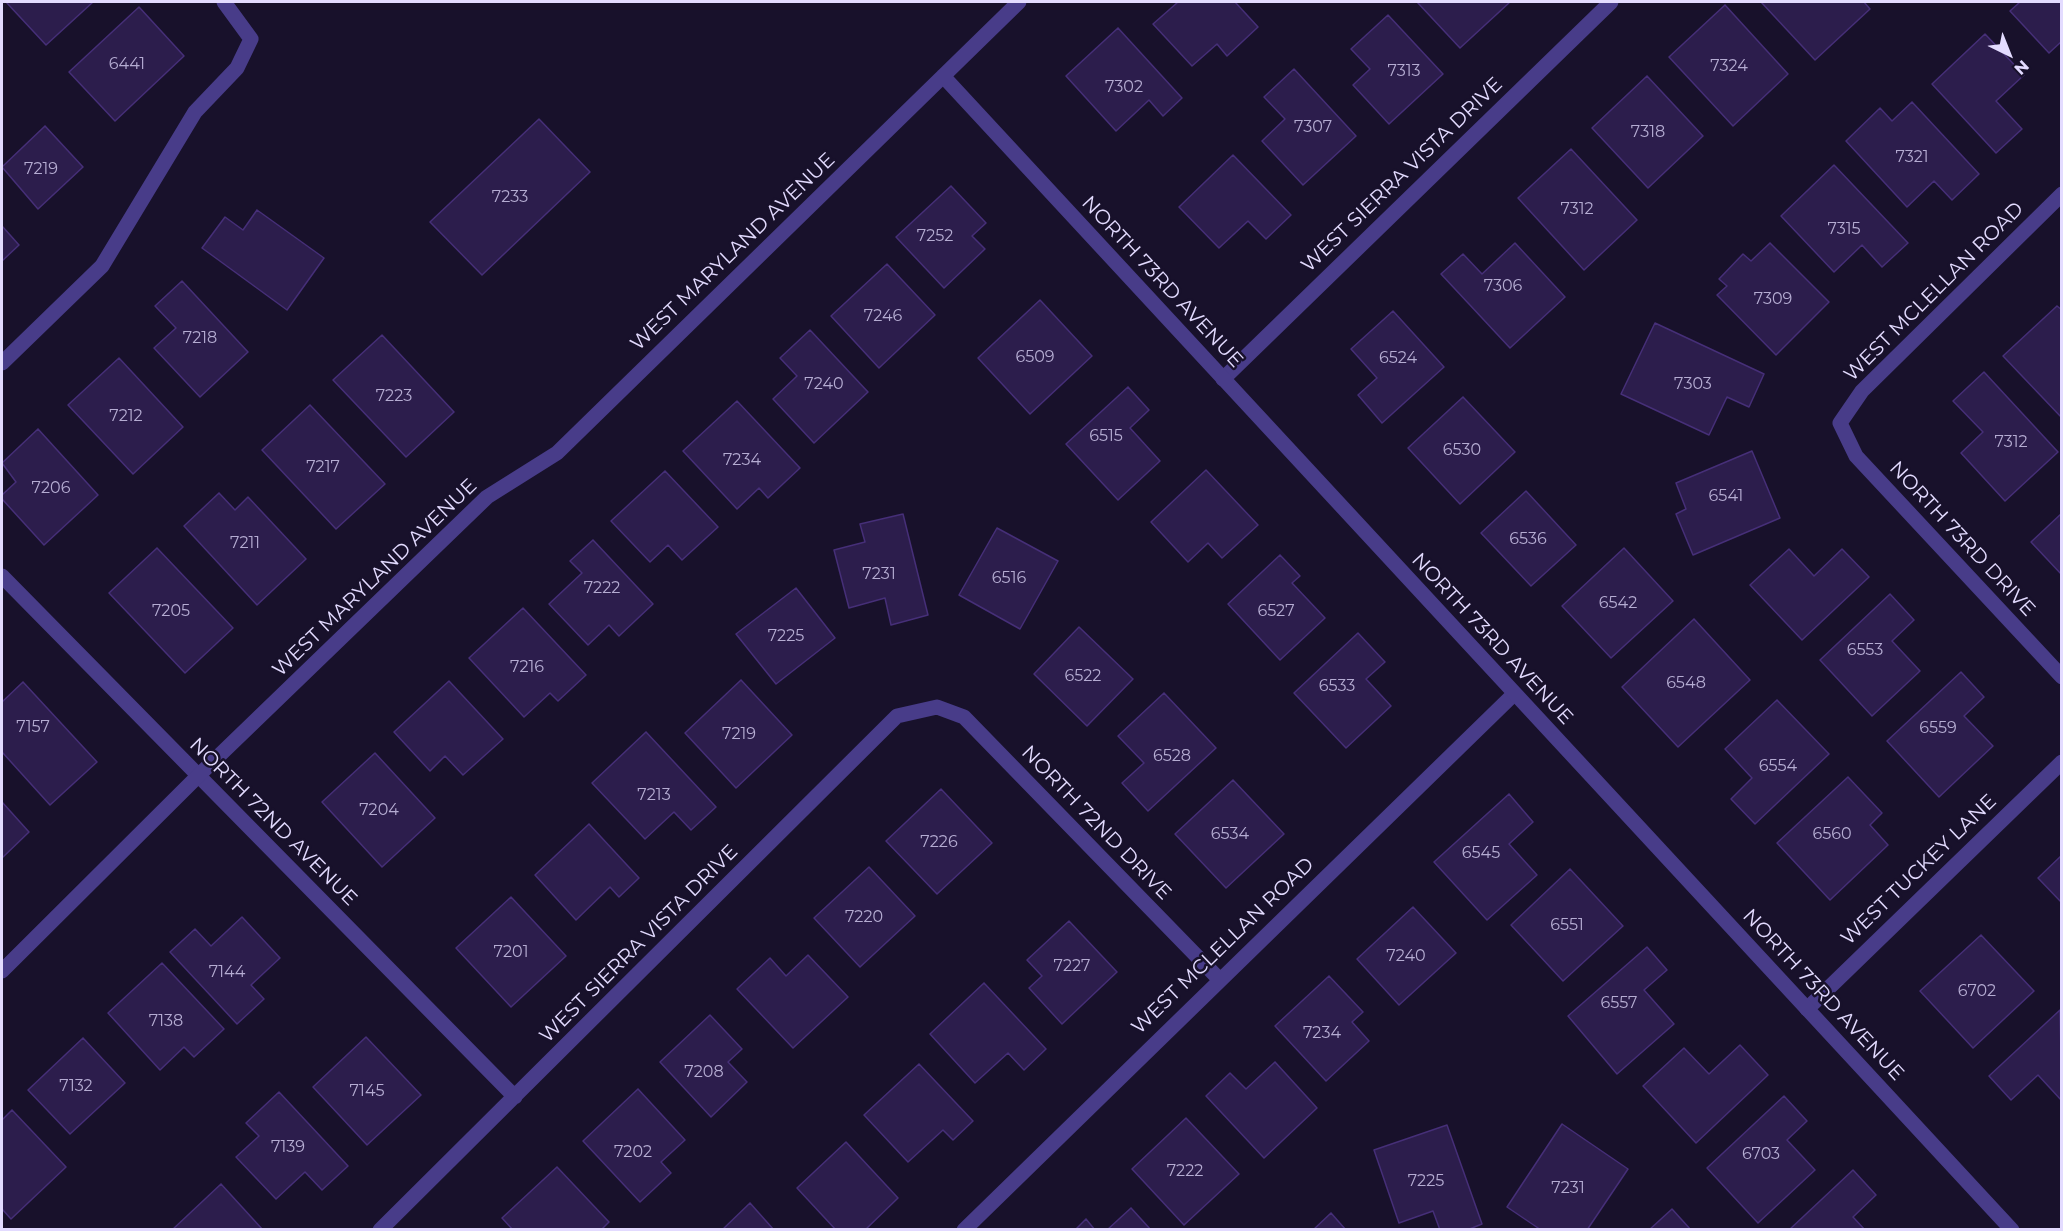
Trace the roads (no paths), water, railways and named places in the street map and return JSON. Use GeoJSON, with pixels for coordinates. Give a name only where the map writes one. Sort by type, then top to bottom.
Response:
{"type":"FeatureCollection","features":[{"type":"Feature","properties":{"kind":"street"},"geometry":{"type":"LineString","coordinates":[[2,363],[102,266],[195,112],[237,68],[251,39],[224,2]]}},
{"type":"Feature","properties":{"kind":"street","name":"WEST MARYLAND AVENUE"},"geometry":{"type":"LineString","coordinates":[[2,971],[198,776],[487,497],[557,453],[1019,2]]}},
{"type":"Feature","properties":{"kind":"street","name":"WEST SIERRA VISTA DRIVE"},"geometry":{"type":"LineString","coordinates":[[1223,380],[1611,2]]}},
{"type":"Feature","properties":{"kind":"street","name":"NORTH 73RD AVENUE"},"geometry":{"type":"LineString","coordinates":[[943,76],[2012,1230]]}},
{"type":"Feature","properties":{"kind":"street","name":"WEST MCLELLAN ROAD"},"geometry":{"type":"LineString","coordinates":[[1840,423],[1862,391],[2061,194]]}},
{"type":"Feature","properties":{"kind":"street","name":"NORTH 73RD DRIVE"},"geometry":{"type":"LineString","coordinates":[[1840,423],[1856,456],[2061,677]]}},
{"type":"Feature","properties":{"kind":"street","name":"NORTH 72ND AVENUE"},"geometry":{"type":"LineString","coordinates":[[2,576],[515,1096]]}},
{"type":"Feature","properties":{"kind":"street","name":"WEST MCLELLAN ROAD"},"geometry":{"type":"LineString","coordinates":[[964,1230],[1514,694]]}},
{"type":"Feature","properties":{"kind":"street","name":"WEST SIERRA VISTA DRIVE"},"geometry":{"type":"LineString","coordinates":[[380,1230],[897,716],[937,706]]}},
{"type":"Feature","properties":{"kind":"street","name":"NORTH 72ND DRIVE"},"geometry":{"type":"LineString","coordinates":[[937,706],[964,717],[1219,979]]}},
{"type":"Feature","properties":{"kind":"street","name":"WEST TUCKEY LANE"},"geometry":{"type":"LineString","coordinates":[[1807,1009],[2061,762]]}}]}
